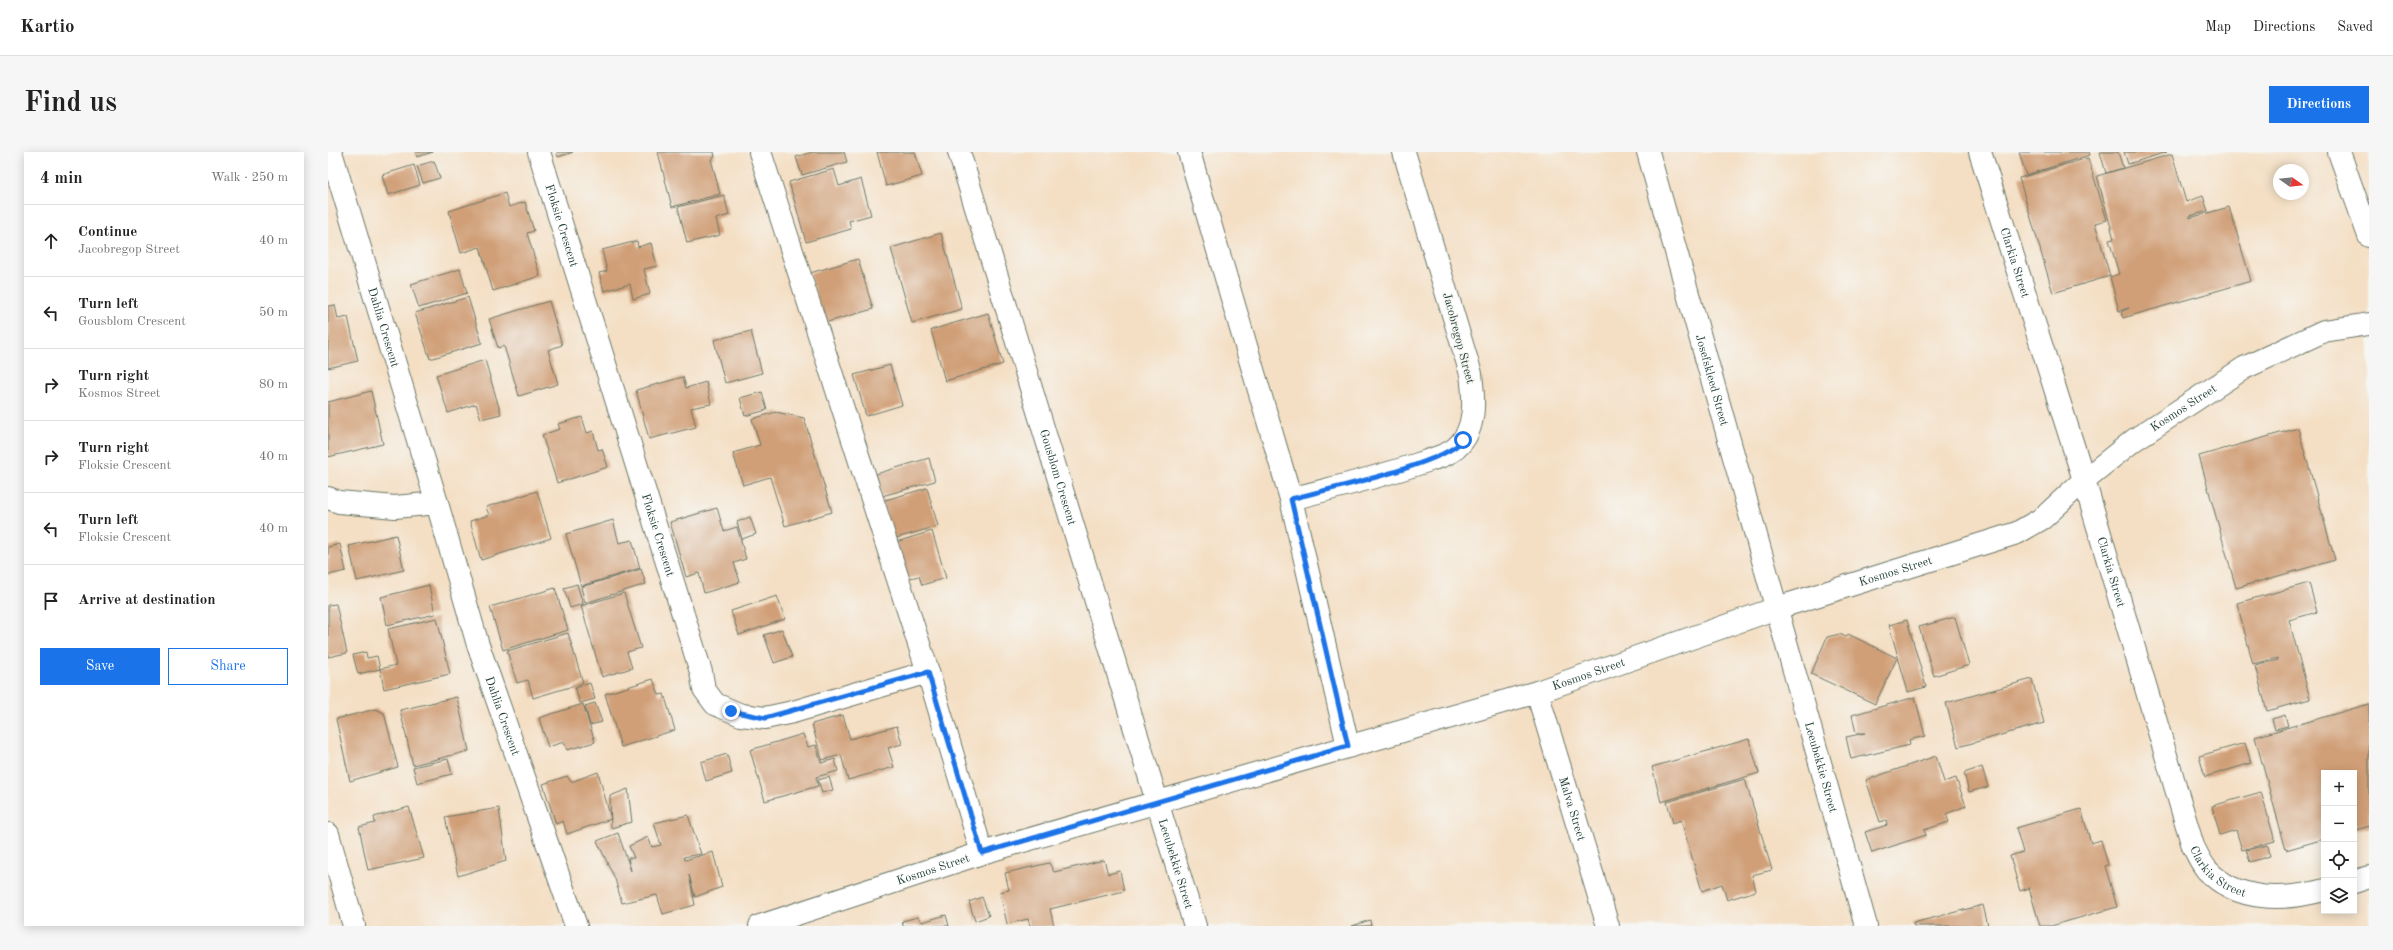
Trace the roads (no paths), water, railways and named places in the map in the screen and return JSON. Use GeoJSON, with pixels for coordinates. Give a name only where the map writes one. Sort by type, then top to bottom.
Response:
{"type":"FeatureCollection","features":[{"type":"Feature","properties":{"kind":"street","name":"Dahlia Crescent"},"geometry":{"type":"LineString","coordinates":[[331,152],[437,503],[478,645],[576,926]]}},
{"type":"Feature","properties":{"kind":"street","name":"Floksie Crescent"},"geometry":{"type":"LineString","coordinates":[[538,152],[698,665],[704,689],[715,704],[741,714],[765,718],[928,672]]}},
{"type":"Feature","properties":{"kind":"street"},"geometry":{"type":"LineString","coordinates":[[760,152],[928,672],[982,853]]}},
{"type":"Feature","properties":{"kind":"street","name":"Gousblom Crescent"},"geometry":{"type":"LineString","coordinates":[[959,152],[1157,802]]}},
{"type":"Feature","properties":{"kind":"street"},"geometry":{"type":"LineString","coordinates":[[1188,152],[1291,499],[1348,746]]}},
{"type":"Feature","properties":{"kind":"street","name":"Jacobregop Street"},"geometry":{"type":"LineString","coordinates":[[1291,499],[1400,470],[1444,455],[1457,447],[1467,431],[1474,409],[1470,374],[1404,152]]}},
{"type":"Feature","properties":{"kind":"street","name":"Josefskleed Street"},"geometry":{"type":"LineString","coordinates":[[1648,152],[1777,608]]}},
{"type":"Feature","properties":{"kind":"street","name":"Clarkia Street"},"geometry":{"type":"LineString","coordinates":[[1980,152],[2084,480],[2192,846],[2206,868],[2226,886],[2267,898],[2321,890]]}},
{"type":"Feature","properties":{"kind":"street"},"geometry":{"type":"LineString","coordinates":[[2339,152],[2369,236]]}},
{"type":"Feature","properties":{"kind":"street","name":"Kosmos Street"},"geometry":{"type":"LineString","coordinates":[[767,925],[982,853],[1537,692],[1777,608],[2017,533],[2043,518],[2084,480],[2134,440],[2244,368],[2324,331],[2369,324]]}},
{"type":"Feature","properties":{"kind":"street"},"geometry":{"type":"LineString","coordinates":[[328,498],[339,502],[395,507],[425,502],[437,503]]}},
{"type":"Feature","properties":{"kind":"street","name":"Leeubekkie Street"},"geometry":{"type":"LineString","coordinates":[[1777,608],[1866,926]]}},
{"type":"Feature","properties":{"kind":"street","name":"Malva Street"},"geometry":{"type":"LineString","coordinates":[[1537,692],[1608,926]]}},
{"type":"Feature","properties":{"kind":"street","name":"Leeubekkie Street"},"geometry":{"type":"LineString","coordinates":[[1157,802],[1195,926]]}},
{"type":"Feature","properties":{"kind":"street"},"geometry":{"type":"LineString","coordinates":[[328,834],[354,926]]}},
{"type":"Feature","properties":{"kind":"street"},"geometry":{"type":"LineString","coordinates":[[2357,881],[2369,877]]}}]}
